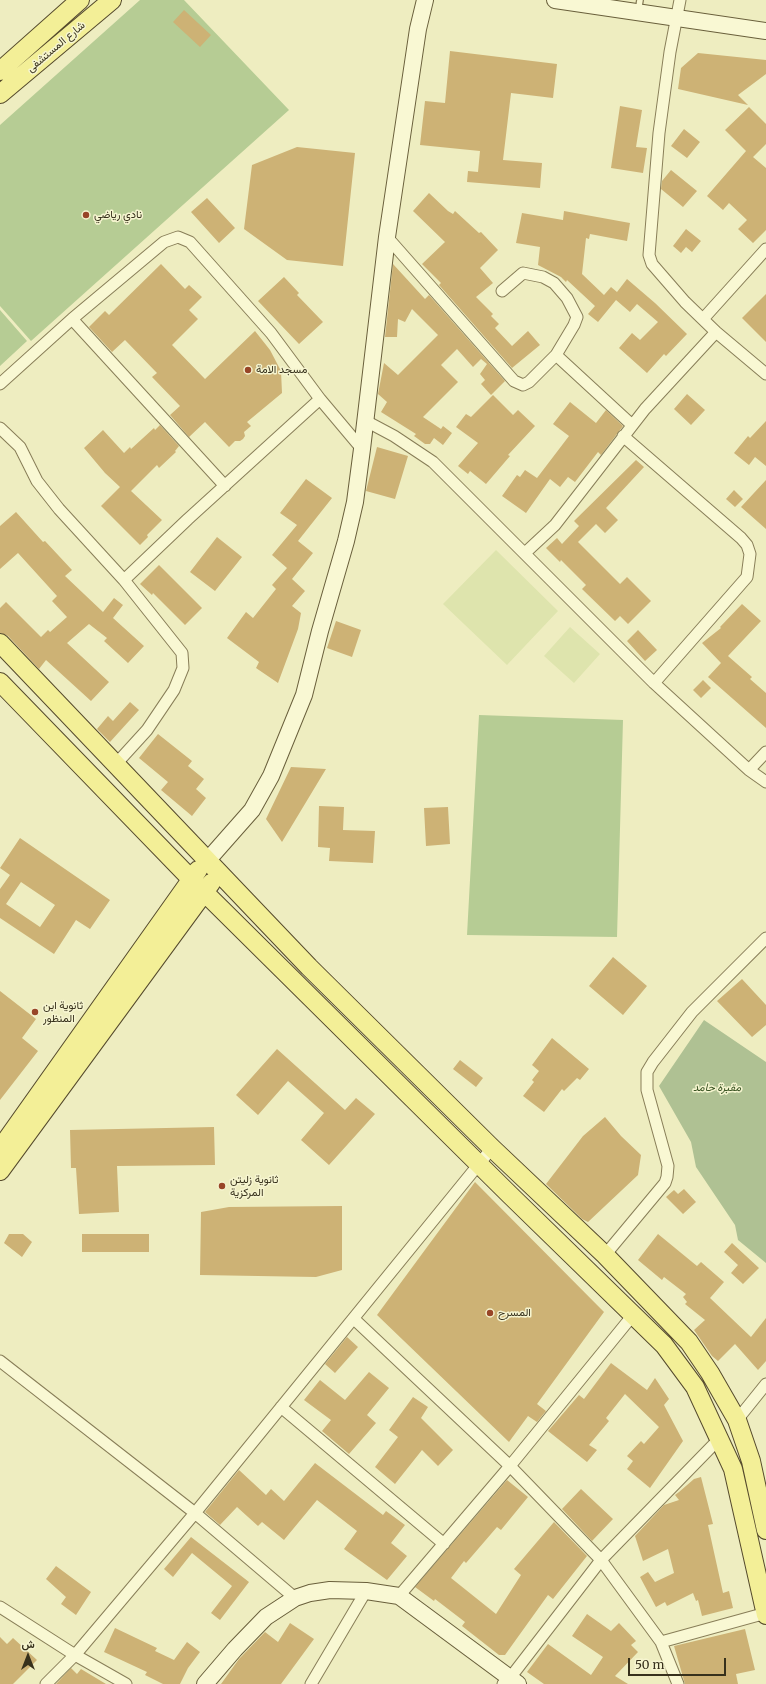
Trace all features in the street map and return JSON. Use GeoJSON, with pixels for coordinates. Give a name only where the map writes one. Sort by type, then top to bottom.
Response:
{"type":"FeatureCollection","features":[{"type":"Feature","properties":{"kind":"main road","name":"شارع المستشفى"},"geometry":{"type":"LineString","coordinates":[[0,71],[80,0]]}},
{"type":"Feature","properties":{"kind":"main road","name":"شارع المستشفى"},"geometry":{"type":"LineString","coordinates":[[0,94],[112,0]]}},
{"type":"Feature","properties":{"kind":"main road"},"geometry":{"type":"LineString","coordinates":[[0,1149],[191,879],[252,810],[271,776],[304,695],[320,631],[346,541],[355,502],[386,237],[424,0]]}},
{"type":"Feature","properties":{"kind":"main road"},"geometry":{"type":"LineString","coordinates":[[555,0],[639,6],[676,18],[766,31]]}},
{"type":"Feature","properties":{"kind":"main road"},"geometry":{"type":"LineString","coordinates":[[0,643],[309,967],[492,1148],[605,1255],[689,1342],[710,1373],[737,1420],[751,1461],[766,1530]]}},
{"type":"Feature","properties":{"kind":"main road"},"geometry":{"type":"LineString","coordinates":[[0,682],[191,879],[478,1164],[664,1345],[695,1386],[733,1469],[766,1614]]}},
{"type":"Feature","properties":{"kind":"main road"},"geometry":{"type":"LineString","coordinates":[[0,1171],[204,891],[220,874]]}},
{"type":"Feature","properties":{"kind":"main road"},"geometry":{"type":"LineString","coordinates":[[205,1684],[235,1648],[266,1617],[295,1598],[310,1593],[330,1590],[366,1591],[399,1596],[510,1682]]}},
{"type":"Feature","properties":{"kind":"street"},"geometry":{"type":"LineString","coordinates":[[680,0],[659,133],[649,255],[652,264],[716,332],[766,374]]}},
{"type":"Feature","properties":{"kind":"street"},"geometry":{"type":"LineString","coordinates":[[0,384],[72,319],[164,242],[178,237],[184,238],[190,242],[271,333],[320,399],[362,448]]}},
{"type":"Feature","properties":{"kind":"street"},"geometry":{"type":"LineString","coordinates":[[386,237],[514,381],[523,385],[530,382],[556,355],[574,325],[577,317],[567,298],[554,283],[543,278],[523,273],[502,291]]}},
{"type":"Feature","properties":{"kind":"street"},"geometry":{"type":"LineString","coordinates":[[704,319],[766,249]]}},
{"type":"Feature","properties":{"kind":"street"},"geometry":{"type":"LineString","coordinates":[[72,319],[225,486]]}},
{"type":"Feature","properties":{"kind":"street"},"geometry":{"type":"LineString","coordinates":[[525,553],[555,525],[632,425],[659,393],[716,332]]}},
{"type":"Feature","properties":{"kind":"street"},"geometry":{"type":"LineString","coordinates":[[556,355],[632,425]]}},
{"type":"Feature","properties":{"kind":"street"},"geometry":{"type":"LineString","coordinates":[[124,580],[320,399]]}},
{"type":"Feature","properties":{"kind":"street"},"geometry":{"type":"LineString","coordinates":[[364,420],[394,436],[433,462],[654,683],[749,770],[766,782]]}},
{"type":"Feature","properties":{"kind":"street"},"geometry":{"type":"LineString","coordinates":[[0,428],[20,447],[37,481],[59,509],[124,580],[182,653],[184,662],[183,668],[174,690],[147,730],[116,764]]}},
{"type":"Feature","properties":{"kind":"street"},"geometry":{"type":"LineString","coordinates":[[623,436],[741,538],[747,545],[750,554],[748,577],[654,683]]}},
{"type":"Feature","properties":{"kind":"street"},"geometry":{"type":"LineString","coordinates":[[749,770],[766,752]]}},
{"type":"Feature","properties":{"kind":"street"},"geometry":{"type":"LineString","coordinates":[[605,1255],[665,1183],[667,1177],[668,1166],[647,1090],[647,1072],[692,1012],[766,938]]}},
{"type":"Feature","properties":{"kind":"street"},"geometry":{"type":"LineString","coordinates":[[46,1684],[75,1656],[195,1513],[492,1148]]}},
{"type":"Feature","properties":{"kind":"street"},"geometry":{"type":"LineString","coordinates":[[399,1596],[510,1466],[633,1314]]}},
{"type":"Feature","properties":{"kind":"street"},"geometry":{"type":"LineString","coordinates":[[354,1319],[510,1466],[601,1560],[662,1642],[678,1684]]}},
{"type":"Feature","properties":{"kind":"street"},"geometry":{"type":"LineString","coordinates":[[0,1362],[195,1513],[295,1598]]}},
{"type":"Feature","properties":{"kind":"street"},"geometry":{"type":"LineString","coordinates":[[737,1420],[766,1384]]}},
{"type":"Feature","properties":{"kind":"street"},"geometry":{"type":"LineString","coordinates":[[281,1408],[444,1544]]}},
{"type":"Feature","properties":{"kind":"street"},"geometry":{"type":"LineString","coordinates":[[510,1682],[601,1560],[720,1438]]}},
{"type":"Feature","properties":{"kind":"street"},"geometry":{"type":"LineString","coordinates":[[311,1684],[366,1591]]}},
{"type":"Feature","properties":{"kind":"street"},"geometry":{"type":"LineString","coordinates":[[0,1607],[75,1656],[126,1684]]}},
{"type":"Feature","properties":{"kind":"street"},"geometry":{"type":"LineString","coordinates":[[662,1642],[766,1614]]}},
{"type":"Feature","properties":{"kind":"green space","name":"نادي رياضي"},"geometry":{"type":"Polygon","coordinates":[[[140,0],[184,0],[289,110],[31,341],[0,306],[0,125],[140,0]]]}},
{"type":"Feature","properties":{"kind":"green space"},"geometry":{"type":"Polygon","coordinates":[[[0,310],[27,341],[0,366],[0,310]]]}},
{"type":"Feature","properties":{"kind":"green space"},"geometry":{"type":"Polygon","coordinates":[[[496,550],[558,611],[507,665],[443,604],[496,550]]]}},
{"type":"Feature","properties":{"kind":"green space"},"geometry":{"type":"Polygon","coordinates":[[[570,627],[600,654],[574,683],[544,656],[570,627]]]}},
{"type":"Feature","properties":{"kind":"green space"},"geometry":{"type":"Polygon","coordinates":[[[479,715],[623,720],[617,937],[467,935],[479,715]]]}},
{"type":"Feature","properties":{"kind":"green space","name":"مقبرة حامد"},"geometry":{"type":"Polygon","coordinates":[[[704,1020],[766,1062],[766,1263],[738,1240],[735,1225],[696,1167],[691,1142],[659,1086],[704,1020]]]}},
{"type":"Feature","properties":{"kind":"building"},"geometry":{"type":"Polygon","coordinates":[[[184,10],[211,35],[200,47],[173,22],[184,10]]]}},
{"type":"Feature","properties":{"kind":"building"},"geometry":{"type":"Polygon","coordinates":[[[450,51],[557,64],[553,98],[511,93],[503,160],[542,163],[540,188],[467,182],[468,171],[478,172],[480,151],[420,145],[425,101],[445,103],[450,51]]]}},
{"type":"Feature","properties":{"kind":"building"},"geometry":{"type":"Polygon","coordinates":[[[698,53],[766,60],[766,74],[738,95],[748,105],[678,89],[681,68],[698,53]]]}},
{"type":"Feature","properties":{"kind":"building"},"geometry":{"type":"Polygon","coordinates":[[[620,106],[642,110],[636,147],[647,148],[643,173],[611,168],[620,106]]]}},
{"type":"Feature","properties":{"kind":"building"},"geometry":{"type":"Polygon","coordinates":[[[749,107],[766,124],[766,144],[753,157],[766,168],[766,230],[753,243],[738,229],[747,220],[729,203],[723,210],[707,196],[746,151],[725,130],[749,107]]]}},
{"type":"Feature","properties":{"kind":"building"},"geometry":{"type":"Polygon","coordinates":[[[684,129],[700,142],[687,158],[671,146],[684,129]]]}},
{"type":"Feature","properties":{"kind":"building"},"geometry":{"type":"Polygon","coordinates":[[[297,147],[355,153],[343,266],[287,260],[244,229],[252,165],[297,147]]]}},
{"type":"Feature","properties":{"kind":"building"},"geometry":{"type":"Polygon","coordinates":[[[671,170],[697,191],[683,207],[661,189],[662,181],[671,170]]]}},
{"type":"Feature","properties":{"kind":"building"},"geometry":{"type":"Polygon","coordinates":[[[429,193],[448,211],[453,214],[455,211],[479,233],[481,232],[498,250],[480,268],[493,283],[476,297],[493,314],[491,316],[499,324],[495,328],[512,346],[528,331],[540,345],[512,368],[439,285],[441,283],[422,264],[445,242],[413,211],[429,193]]]}},
{"type":"Feature","properties":{"kind":"building"},"geometry":{"type":"Polygon","coordinates":[[[207,198],[235,228],[219,243],[191,212],[207,198]]]}},
{"type":"Feature","properties":{"kind":"building"},"geometry":{"type":"Polygon","coordinates":[[[564,211],[630,223],[627,241],[590,234],[589,239],[586,238],[582,274],[604,295],[611,287],[617,292],[627,279],[655,303],[687,334],[666,356],[664,354],[647,373],[619,348],[632,333],[640,340],[658,322],[637,304],[630,312],[616,300],[598,322],[588,314],[595,306],[567,280],[566,282],[561,277],[538,265],[540,247],[516,243],[522,213],[563,220],[564,211]]]}},
{"type":"Feature","properties":{"kind":"building"},"geometry":{"type":"Polygon","coordinates":[[[686,229],[701,241],[692,252],[686,247],[681,253],[673,246],[686,229]]]}},
{"type":"Feature","properties":{"kind":"building"},"geometry":{"type":"Polygon","coordinates":[[[161,264],[185,289],[189,285],[202,297],[189,310],[198,319],[172,345],[205,379],[255,331],[270,350],[281,371],[282,393],[247,422],[251,426],[244,432],[245,436],[243,439],[240,441],[235,441],[229,447],[205,422],[189,437],[170,415],[180,406],[152,377],[157,373],[125,340],[112,352],[89,327],[105,311],[109,315],[161,264]]]}},
{"type":"Feature","properties":{"kind":"building"},"geometry":{"type":"Polygon","coordinates":[[[393,264],[425,299],[429,295],[505,381],[491,395],[481,384],[485,380],[480,374],[487,364],[481,359],[473,367],[457,349],[441,365],[458,382],[423,417],[441,429],[443,426],[452,433],[443,445],[434,438],[430,444],[425,444],[414,436],[416,434],[381,412],[387,402],[378,394],[384,363],[398,375],[438,335],[412,309],[405,322],[398,319],[397,337],[385,337],[393,264]]]}},
{"type":"Feature","properties":{"kind":"building"},"geometry":{"type":"Polygon","coordinates":[[[284,277],[299,293],[297,295],[323,322],[299,344],[258,301],[284,277]]]}},
{"type":"Feature","properties":{"kind":"building"},"geometry":{"type":"Polygon","coordinates":[[[766,294],[766,342],[742,318],[766,294]]]}},
{"type":"Feature","properties":{"kind":"building"},"geometry":{"type":"Polygon","coordinates":[[[687,394],[705,410],[691,425],[674,409],[687,394]]]}},
{"type":"Feature","properties":{"kind":"building"},"geometry":{"type":"Polygon","coordinates":[[[493,395],[513,415],[518,410],[535,426],[508,455],[510,456],[486,484],[470,471],[468,474],[458,466],[478,443],[456,427],[466,414],[471,417],[493,395]]]}},
{"type":"Feature","properties":{"kind":"building"},"geometry":{"type":"Polygon","coordinates":[[[570,402],[596,423],[606,410],[623,426],[601,455],[598,452],[575,482],[568,477],[560,487],[550,479],[526,513],[502,496],[517,475],[520,477],[525,470],[537,478],[569,436],[553,424],[570,402]]]}},
{"type":"Feature","properties":{"kind":"building"},"geometry":{"type":"Polygon","coordinates":[[[766,421],[766,466],[755,457],[749,465],[734,453],[748,436],[750,438],[766,421]]]}},
{"type":"Feature","properties":{"kind":"building"},"geometry":{"type":"Polygon","coordinates":[[[160,425],[179,446],[175,451],[176,452],[159,468],[157,465],[131,491],[162,520],[147,535],[148,537],[140,545],[101,506],[120,487],[105,473],[84,448],[103,430],[124,453],[130,447],[131,449],[154,428],[155,430],[160,425]]]}},
{"type":"Feature","properties":{"kind":"building"},"geometry":{"type":"Polygon","coordinates":[[[377,447],[408,456],[395,499],[366,491],[377,447]]]}},
{"type":"Feature","properties":{"kind":"building"},"geometry":{"type":"Polygon","coordinates":[[[636,460],[644,467],[606,508],[618,520],[605,533],[596,524],[578,542],[620,584],[627,577],[651,601],[628,624],[620,616],[615,621],[582,589],[586,585],[561,560],[560,562],[546,548],[557,538],[562,544],[579,526],[574,521],[636,460]]]}},
{"type":"Feature","properties":{"kind":"building"},"geometry":{"type":"Polygon","coordinates":[[[306,479],[332,498],[298,541],[313,553],[292,579],[305,591],[292,606],[301,613],[298,629],[278,683],[256,668],[259,662],[227,638],[246,612],[253,618],[276,589],[272,585],[287,568],[272,555],[297,525],[280,513],[306,479]]]}},
{"type":"Feature","properties":{"kind":"building"},"geometry":{"type":"Polygon","coordinates":[[[766,480],[766,529],[741,507],[766,480]]]}},
{"type":"Feature","properties":{"kind":"building"},"geometry":{"type":"Polygon","coordinates":[[[734,490],[743,499],[735,507],[726,499],[734,490]]]}},
{"type":"Feature","properties":{"kind":"building"},"geometry":{"type":"Polygon","coordinates":[[[16,512],[43,542],[45,541],[72,570],[65,576],[103,612],[114,598],[123,605],[113,618],[144,646],[128,663],[104,641],[107,638],[89,624],[67,643],[109,682],[91,701],[46,660],[39,669],[8,636],[0,633],[0,608],[6,602],[41,637],[48,630],[50,632],[67,617],[52,601],[57,596],[18,553],[0,569],[0,526],[16,512]]]}},
{"type":"Feature","properties":{"kind":"building"},"geometry":{"type":"Polygon","coordinates":[[[217,537],[242,557],[215,591],[190,572],[217,537]]]}},
{"type":"Feature","properties":{"kind":"building"},"geometry":{"type":"Polygon","coordinates":[[[159,565],[202,608],[185,625],[153,593],[152,595],[140,584],[159,565]]]}},
{"type":"Feature","properties":{"kind":"building"},"geometry":{"type":"Polygon","coordinates":[[[742,604],[761,621],[728,656],[752,677],[750,679],[766,693],[766,728],[708,677],[721,663],[702,643],[721,628],[720,627],[742,604]]]}},
{"type":"Feature","properties":{"kind":"building"},"geometry":{"type":"Polygon","coordinates":[[[336,621],[361,630],[352,657],[327,648],[336,621]]]}},
{"type":"Feature","properties":{"kind":"building"},"geometry":{"type":"Polygon","coordinates":[[[638,630],[657,650],[645,661],[627,641],[638,630]]]}},
{"type":"Feature","properties":{"kind":"building"},"geometry":{"type":"Polygon","coordinates":[[[703,680],[711,688],[701,698],[693,690],[703,680]]]}},
{"type":"Feature","properties":{"kind":"building"},"geometry":{"type":"Polygon","coordinates":[[[130,702],[139,710],[110,742],[97,729],[108,716],[113,721],[130,702]]]}},
{"type":"Feature","properties":{"kind":"building"},"geometry":{"type":"Polygon","coordinates":[[[158,734],[192,761],[188,766],[204,779],[196,789],[206,798],[192,816],[161,790],[168,782],[139,758],[158,734]]]}},
{"type":"Feature","properties":{"kind":"building"},"geometry":{"type":"Polygon","coordinates":[[[291,767],[326,769],[282,842],[266,819],[291,767]]]}},
{"type":"Feature","properties":{"kind":"building"},"geometry":{"type":"Polygon","coordinates":[[[319,806],[344,807],[343,830],[375,831],[373,863],[329,861],[330,848],[318,847],[319,806]]]}},
{"type":"Feature","properties":{"kind":"building"},"geometry":{"type":"Polygon","coordinates":[[[448,807],[450,844],[426,846],[424,808],[448,807]]]}},
{"type":"Feature","properties":{"kind":"building"},"geometry":{"type":"Polygon","coordinates":[[[20,838],[110,900],[90,929],[76,920],[54,954],[0,918],[0,889],[10,875],[0,868],[20,838]],[[21,882],[6,904],[40,927],[55,905],[21,882]]]}},
{"type":"Feature","properties":{"kind":"building"},"geometry":{"type":"Polygon","coordinates":[[[613,957],[647,986],[623,1015],[589,986],[613,957]]]}},
{"type":"Feature","properties":{"kind":"building"},"geometry":{"type":"Polygon","coordinates":[[[742,979],[766,1005],[766,1025],[752,1037],[717,1001],[742,979]]]}},
{"type":"Feature","properties":{"kind":"building"},"geometry":{"type":"Polygon","coordinates":[[[0,991],[36,1019],[22,1038],[38,1051],[0,1100],[0,991]]]}},
{"type":"Feature","properties":{"kind":"building"},"geometry":{"type":"Polygon","coordinates":[[[552,1038],[589,1069],[580,1080],[577,1078],[564,1091],[562,1089],[544,1112],[523,1096],[534,1082],[532,1080],[539,1071],[532,1065],[552,1038]]]}},
{"type":"Feature","properties":{"kind":"building"},"geometry":{"type":"Polygon","coordinates":[[[277,1049],[345,1110],[356,1098],[375,1114],[329,1165],[301,1140],[324,1113],[288,1081],[258,1115],[236,1095],[277,1049]]]}},
{"type":"Feature","properties":{"kind":"building"},"geometry":{"type":"Polygon","coordinates":[[[460,1060],[483,1078],[476,1087],[453,1069],[460,1060]]]}},
{"type":"Feature","properties":{"kind":"building"},"geometry":{"type":"Polygon","coordinates":[[[605,1117],[621,1136],[641,1155],[638,1175],[588,1222],[582,1219],[546,1184],[583,1136],[605,1117]]]}},
{"type":"Feature","properties":{"kind":"building"},"geometry":{"type":"Polygon","coordinates":[[[214,1127],[215,1165],[117,1166],[119,1212],[79,1214],[76,1168],[71,1168],[70,1130],[214,1127]]]}},
{"type":"Feature","properties":{"kind":"building","name":"المسرح"},"geometry":{"type":"Polygon","coordinates":[[[475,1182],[604,1312],[537,1404],[546,1411],[537,1422],[528,1416],[509,1442],[377,1315],[475,1182]]]}},
{"type":"Feature","properties":{"kind":"building"},"geometry":{"type":"Polygon","coordinates":[[[684,1189],[696,1202],[683,1214],[666,1197],[674,1190],[678,1194],[684,1189]]]}},
{"type":"Feature","properties":{"kind":"building"},"geometry":{"type":"Polygon","coordinates":[[[342,1206],[342,1270],[316,1277],[200,1275],[201,1212],[229,1207],[342,1206]]]}},
{"type":"Feature","properties":{"kind":"building"},"geometry":{"type":"Polygon","coordinates":[[[9,1234],[23,1234],[32,1242],[22,1257],[4,1243],[9,1234]]]}},
{"type":"Feature","properties":{"kind":"building"},"geometry":{"type":"Polygon","coordinates":[[[82,1234],[149,1234],[149,1252],[82,1252],[82,1234]]]}},
{"type":"Feature","properties":{"kind":"building"},"geometry":{"type":"Polygon","coordinates":[[[658,1234],[697,1266],[701,1262],[724,1282],[710,1298],[751,1337],[766,1318],[766,1361],[758,1370],[735,1344],[718,1361],[712,1356],[694,1330],[705,1320],[685,1304],[687,1302],[683,1297],[686,1294],[664,1277],[662,1280],[638,1260],[658,1234]]]}},
{"type":"Feature","properties":{"kind":"building"},"geometry":{"type":"Polygon","coordinates":[[[732,1243],[759,1268],[743,1284],[731,1273],[738,1265],[724,1252],[732,1243]]]}},
{"type":"Feature","properties":{"kind":"building"},"geometry":{"type":"Polygon","coordinates":[[[347,1337],[358,1347],[335,1373],[325,1364],[347,1337]]]}},
{"type":"Feature","properties":{"kind":"building"},"geometry":{"type":"Polygon","coordinates":[[[611,1363],[647,1390],[655,1378],[669,1399],[664,1405],[683,1441],[650,1488],[627,1469],[633,1461],[627,1456],[641,1441],[644,1444],[659,1427],[625,1394],[606,1418],[609,1421],[589,1445],[597,1450],[587,1462],[548,1431],[579,1395],[584,1399],[611,1363]]]}},
{"type":"Feature","properties":{"kind":"building"},"geometry":{"type":"Polygon","coordinates":[[[369,1372],[389,1388],[367,1415],[376,1423],[349,1454],[322,1431],[331,1420],[304,1400],[320,1380],[345,1400],[369,1372]]]}},
{"type":"Feature","properties":{"kind":"building"},"geometry":{"type":"Polygon","coordinates":[[[413,1397],[428,1407],[421,1418],[453,1450],[438,1466],[422,1450],[395,1484],[375,1467],[398,1437],[389,1430],[413,1397]]]}},
{"type":"Feature","properties":{"kind":"building"},"geometry":{"type":"Polygon","coordinates":[[[315,1463],[383,1515],[386,1511],[405,1525],[391,1543],[407,1556],[387,1580],[344,1549],[357,1531],[317,1500],[284,1540],[262,1522],[258,1526],[237,1507],[220,1525],[205,1512],[239,1470],[266,1495],[271,1489],[284,1501],[315,1463]]]}},
{"type":"Feature","properties":{"kind":"building"},"geometry":{"type":"Polygon","coordinates":[[[701,1477],[713,1524],[708,1525],[723,1593],[729,1591],[733,1608],[702,1616],[698,1600],[696,1601],[693,1593],[667,1606],[665,1602],[656,1607],[640,1577],[648,1572],[655,1582],[674,1573],[668,1549],[643,1561],[635,1536],[664,1505],[679,1500],[675,1495],[694,1479],[701,1477]]]}},
{"type":"Feature","properties":{"kind":"building"},"geometry":{"type":"Polygon","coordinates":[[[507,1480],[528,1497],[501,1530],[497,1527],[466,1563],[464,1561],[451,1578],[496,1614],[521,1575],[514,1569],[554,1522],[587,1556],[553,1599],[548,1595],[505,1655],[499,1655],[462,1626],[465,1622],[435,1599],[434,1601],[415,1587],[507,1480]]]}},
{"type":"Feature","properties":{"kind":"building"},"geometry":{"type":"Polygon","coordinates":[[[581,1489],[613,1519],[592,1541],[562,1509],[581,1489]]]}},
{"type":"Feature","properties":{"kind":"building"},"geometry":{"type":"Polygon","coordinates":[[[191,1537],[249,1582],[220,1620],[211,1613],[232,1586],[192,1553],[173,1577],[164,1569],[191,1537]]]}},
{"type":"Feature","properties":{"kind":"building"},"geometry":{"type":"Polygon","coordinates":[[[56,1566],[91,1592],[76,1615],[61,1604],[66,1597],[46,1579],[56,1566]]]}},
{"type":"Feature","properties":{"kind":"building"},"geometry":{"type":"Polygon","coordinates":[[[587,1614],[611,1631],[619,1623],[636,1641],[631,1645],[638,1652],[615,1676],[628,1684],[544,1684],[527,1672],[548,1644],[591,1675],[603,1657],[572,1636],[587,1614]]]}},
{"type":"Feature","properties":{"kind":"building"},"geometry":{"type":"Polygon","coordinates":[[[290,1623],[314,1639],[281,1684],[221,1684],[239,1659],[265,1632],[278,1642],[290,1623]]]}},
{"type":"Feature","properties":{"kind":"building"},"geometry":{"type":"Polygon","coordinates":[[[115,1628],[157,1648],[155,1651],[174,1660],[187,1642],[200,1652],[188,1668],[180,1684],[163,1684],[145,1675],[147,1672],[104,1652],[115,1628]]]}},
{"type":"Feature","properties":{"kind":"building"},"geometry":{"type":"Polygon","coordinates":[[[745,1629],[755,1670],[736,1674],[738,1684],[685,1684],[674,1646],[745,1629]]]}},
{"type":"Feature","properties":{"kind":"building"},"geometry":{"type":"Polygon","coordinates":[[[0,1637],[7,1644],[13,1638],[37,1660],[13,1684],[0,1684],[0,1637]]]}},
{"type":"Feature","properties":{"kind":"building"},"geometry":{"type":"Polygon","coordinates":[[[71,1668],[77,1674],[81,1669],[106,1684],[56,1684],[71,1668]]]}},
{"type":"Feature","properties":{"kind":"place","name":"نادي رياضي"},"geometry":{"type":"Point","coordinates":[86,215]}},
{"type":"Feature","properties":{"kind":"place","name":"مسجد الامة"},"geometry":{"type":"Point","coordinates":[248,370]}},
{"type":"Feature","properties":{"kind":"place","name":"ثانوية ابن المنظور"},"geometry":{"type":"Point","coordinates":[35,1012]}},
{"type":"Feature","properties":{"kind":"place","name":"ثانوية زليتن المركزية"},"geometry":{"type":"Point","coordinates":[222,1186]}},
{"type":"Feature","properties":{"kind":"place","name":"المسرح"},"geometry":{"type":"Point","coordinates":[490,1313]}}]}
